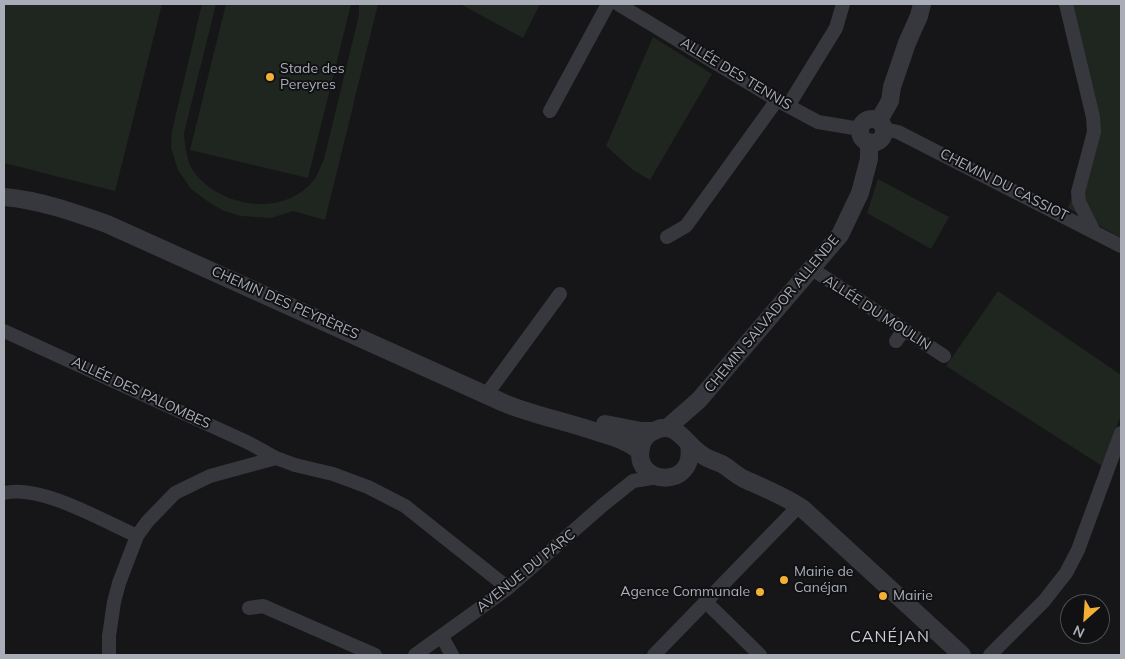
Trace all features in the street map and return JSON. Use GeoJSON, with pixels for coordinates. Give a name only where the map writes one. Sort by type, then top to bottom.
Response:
{"type":"FeatureCollection","features":[{"type":"Feature","properties":{"kind":"street"},"geometry":{"type":"LineString","coordinates":[[550,111],[608,4]]}},
{"type":"Feature","properties":{"kind":"street","name":"ALLÉE DES TENNIS"},"geometry":{"type":"LineString","coordinates":[[618,4],[782,103],[818,122],[864,136]]}},
{"type":"Feature","properties":{"kind":"street"},"geometry":{"type":"LineString","coordinates":[[667,237],[686,226],[782,103],[836,28],[843,4]]}},
{"type":"Feature","properties":{"kind":"street"},"geometry":{"type":"LineString","coordinates":[[864,136],[875,142],[884,135],[882,124],[890,101],[892,87],[922,4]]}},
{"type":"Feature","properties":{"kind":"street"},"geometry":{"type":"LineString","coordinates":[[1066,4],[1093,117],[1094,132],[1092,145],[1078,192],[1079,202],[1093,230]]}},
{"type":"Feature","properties":{"kind":"street","name":"CHEMIN DU CASSIOT"},"geometry":{"type":"LineString","coordinates":[[882,124],[1093,230],[1121,246]]}},
{"type":"Feature","properties":{"kind":"street","name":"CHEMIN SALVADOR ALLENDE"},"geometry":{"type":"LineString","coordinates":[[660,430],[699,400],[840,235],[856,204],[869,159],[864,136]]}},
{"type":"Feature","properties":{"kind":"street","name":"CHEMIN DES PEYRÈRES"},"geometry":{"type":"LineString","coordinates":[[4,197],[37,202],[107,224],[486,395],[529,413],[562,420],[627,442],[641,456]]}},
{"type":"Feature","properties":{"kind":"street","name":"ALLÉE DU MOULIN"},"geometry":{"type":"LineString","coordinates":[[812,269],[900,336],[944,356]]}},
{"type":"Feature","properties":{"kind":"street"},"geometry":{"type":"LineString","coordinates":[[486,395],[560,294]]}},
{"type":"Feature","properties":{"kind":"street","name":"ALLÉE DES PALOMBES"},"geometry":{"type":"LineString","coordinates":[[4,331],[249,443],[276,458],[342,477],[368,487],[405,506],[508,588]]}},
{"type":"Feature","properties":{"kind":"street","name":"CHEMIN SALVADOR ALLENDE"},"geometry":{"type":"LineString","coordinates":[[688,443],[689,422],[699,400]]}},
{"type":"Feature","properties":{"kind":"street","name":"CHEMIN DES PEYRÈRES"},"geometry":{"type":"LineString","coordinates":[[562,420],[594,422],[641,431],[660,430]]}},
{"type":"Feature","properties":{"kind":"street"},"geometry":{"type":"LineString","coordinates":[[688,443],[690,458],[685,468],[673,477],[658,477],[645,468],[641,456],[642,443],[647,436],[660,430],[678,432],[702,455],[742,478],[798,505],[962,655]]}},
{"type":"Feature","properties":{"kind":"street"},"geometry":{"type":"LineString","coordinates":[[990,655],[1044,601],[1066,573],[1078,550],[1121,433]]}},
{"type":"Feature","properties":{"kind":"street","name":"AVENUE DU PARC"},"geometry":{"type":"LineString","coordinates":[[633,481],[641,456]]}},
{"type":"Feature","properties":{"kind":"street"},"geometry":{"type":"LineString","coordinates":[[109,655],[109,636],[119,583],[137,536],[146,522],[175,493],[210,476],[276,458]]}},
{"type":"Feature","properties":{"kind":"street"},"geometry":{"type":"LineString","coordinates":[[685,468],[699,467],[742,478]]}},
{"type":"Feature","properties":{"kind":"street","name":"AVENUE DU PARC"},"geometry":{"type":"LineString","coordinates":[[415,655],[508,588],[633,481],[658,477]]}},
{"type":"Feature","properties":{"kind":"street"},"geometry":{"type":"LineString","coordinates":[[4,493],[13,491],[48,495],[137,536]]}},
{"type":"Feature","properties":{"kind":"street"},"geometry":{"type":"LineString","coordinates":[[654,655],[798,505]]}},
{"type":"Feature","properties":{"kind":"street"},"geometry":{"type":"LineString","coordinates":[[706,602],[760,655]]}},
{"type":"Feature","properties":{"kind":"street"},"geometry":{"type":"LineString","coordinates":[[249,608],[263,606],[375,655]]}},
{"type":"Feature","properties":{"kind":"street"},"geometry":{"type":"LineString","coordinates":[[442,637],[452,655]]}},
{"type":"Feature","properties":{"kind":"shaded area"},"geometry":{"type":"Polygon","coordinates":[[[4,4],[162,4],[115,191],[4,163],[4,4]]]}},
{"type":"Feature","properties":{"kind":"shaded area"},"geometry":{"type":"Polygon","coordinates":[[[202,4],[216,4],[184,133],[187,156],[194,172],[209,187],[224,196],[256,204],[288,199],[302,192],[314,180],[324,159],[359,15],[359,4],[378,4],[325,220],[293,211],[271,218],[241,216],[224,211],[191,189],[178,170],[171,148],[172,131],[202,4]]]}},
{"type":"Feature","properties":{"kind":"shaded area","name":"Stade des Pereyres"},"geometry":{"type":"Polygon","coordinates":[[[226,4],[351,4],[308,178],[190,150],[226,4]]]}},
{"type":"Feature","properties":{"kind":"shaded area"},"geometry":{"type":"Polygon","coordinates":[[[460,4],[540,4],[523,38],[460,4]]]}},
{"type":"Feature","properties":{"kind":"shaded area"},"geometry":{"type":"Polygon","coordinates":[[[1066,4],[1121,4],[1121,238],[1068,208],[1094,132],[1066,4]]]}},
{"type":"Feature","properties":{"kind":"shaded area"},"geometry":{"type":"Polygon","coordinates":[[[653,37],[712,74],[650,180],[633,170],[606,146],[653,37]]]}},
{"type":"Feature","properties":{"kind":"shaded area"},"geometry":{"type":"Polygon","coordinates":[[[878,179],[949,217],[931,249],[867,213],[878,179]]]}},
{"type":"Feature","properties":{"kind":"shaded area"},"geometry":{"type":"Polygon","coordinates":[[[998,291],[1121,375],[1121,415],[1102,466],[946,366],[998,291]]]}},
{"type":"Feature","properties":{"kind":"place","name":"Stade des Pereyres"},"geometry":{"type":"Point","coordinates":[270,77]}},
{"type":"Feature","properties":{"kind":"place","name":"Mairie de Canéjan"},"geometry":{"type":"Point","coordinates":[784,580]}},
{"type":"Feature","properties":{"kind":"place","name":"Agence Communale"},"geometry":{"type":"Point","coordinates":[760,592]}},
{"type":"Feature","properties":{"kind":"place","name":"Mairie"},"geometry":{"type":"Point","coordinates":[883,596]}},
{"type":"Feature","properties":{"kind":"district","name":"CANÉJAN"},"geometry":{"type":"Point","coordinates":[890,637]}}]}
